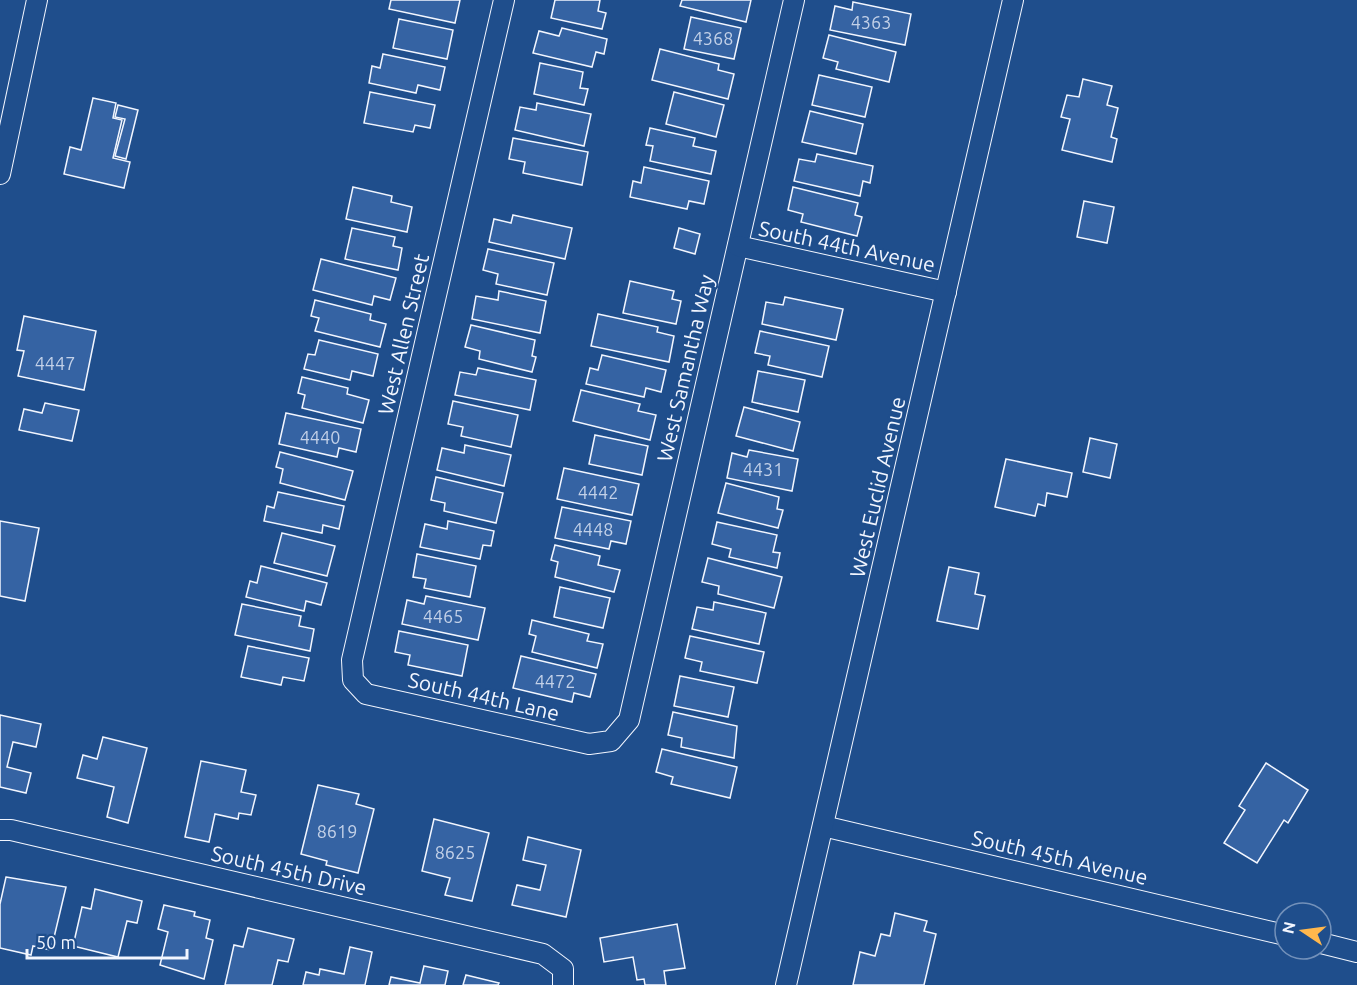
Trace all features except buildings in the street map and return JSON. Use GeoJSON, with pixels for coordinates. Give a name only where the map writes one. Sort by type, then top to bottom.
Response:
{"type":"FeatureCollection","features":[{"type":"Feature","properties":{"kind":"street"},"geometry":{"type":"LineString","coordinates":[[0,174],[37,0]]}},
{"type":"Feature","properties":{"kind":"street","name":"West Allen Street"},"geometry":{"type":"LineString","coordinates":[[353,680],[352,660],[504,0]]}},
{"type":"Feature","properties":{"kind":"street","name":"West Samantha Way"},"geometry":{"type":"LineString","coordinates":[[611,741],[629,720],[794,0]]}},
{"type":"Feature","properties":{"kind":"street","name":"West Euclid Avenue"},"geometry":{"type":"LineString","coordinates":[[786,985],[1013,0]]}},
{"type":"Feature","properties":{"kind":"street","name":"South 44th Avenue"},"geometry":{"type":"LineString","coordinates":[[738,246],[946,292]]}},
{"type":"Feature","properties":{"kind":"street","name":"South 44th Lane"},"geometry":{"type":"LineString","coordinates":[[353,680],[366,694],[589,744],[611,741]]}},
{"type":"Feature","properties":{"kind":"street","name":"South 45th Avenue"},"geometry":{"type":"LineString","coordinates":[[823,826],[1273,932]]}},
{"type":"Feature","properties":{"kind":"street","name":"South 45th Drive"},"geometry":{"type":"LineString","coordinates":[[0,830],[11,830],[543,954],[563,977]]}},
{"type":"Feature","properties":{"kind":"street"},"geometry":{"type":"LineString","coordinates":[[1333,946],[1357,952]]}}]}
